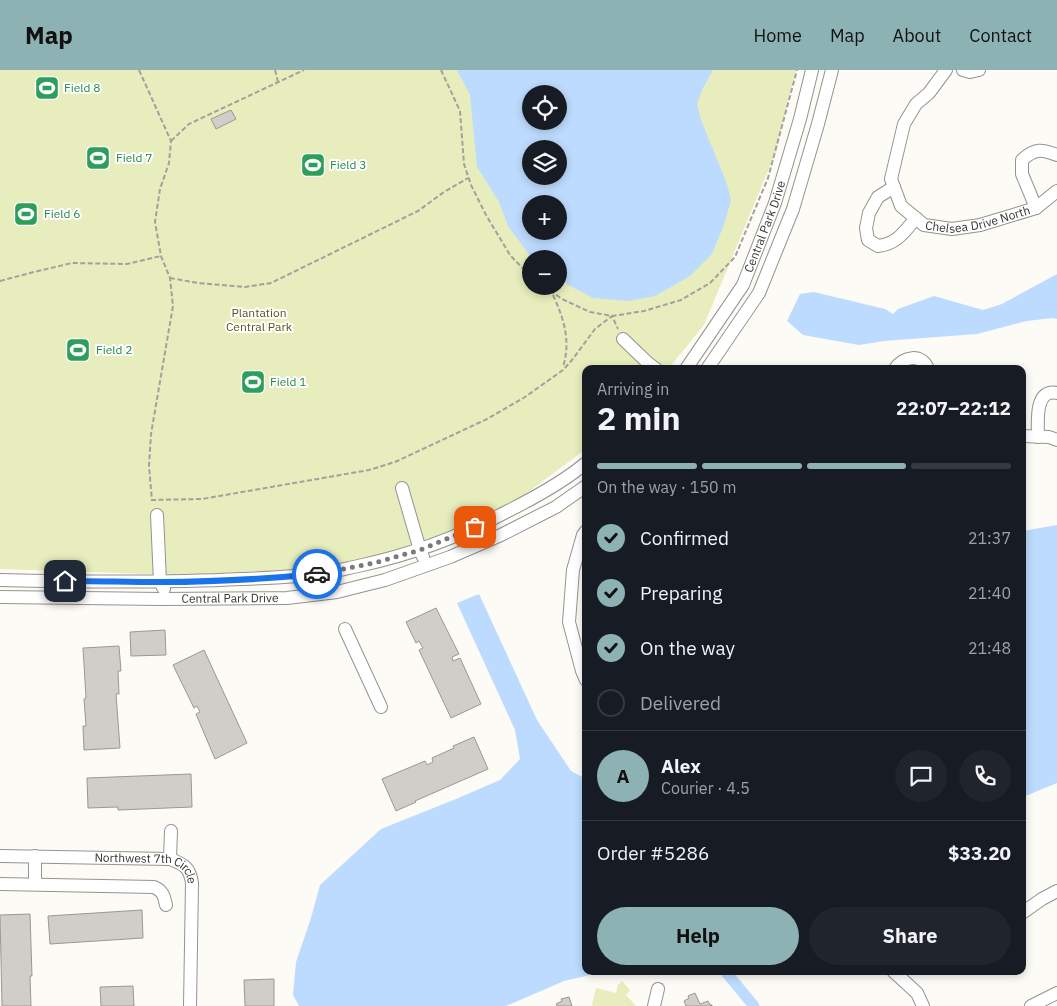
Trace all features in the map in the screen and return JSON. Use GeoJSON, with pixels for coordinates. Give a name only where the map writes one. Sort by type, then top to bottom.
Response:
{"type":"FeatureCollection","features":[{"type":"Feature","properties":{"kind":"street","name":"Central Park Drive"},"geometry":{"type":"LineString","coordinates":[[689,365],[743,285],[775,203],[800,119],[812,70]]}},
{"type":"Feature","properties":{"kind":"street","name":"Central Park Drive"},"geometry":{"type":"LineString","coordinates":[[710,365],[759,293],[793,209],[832,70]]}},
{"type":"Feature","properties":{"kind":"street","name":"Chelsea Drive North"},"geometry":{"type":"LineString","coordinates":[[946,70],[929,93],[916,104],[904,124],[891,179],[901,206],[924,225],[952,228],[980,225],[1036,208],[1057,191]]}},
{"type":"Feature","properties":{"kind":"street"},"geometry":{"type":"LineString","coordinates":[[963,70],[970,72],[979,70]]}},
{"type":"Feature","properties":{"kind":"street"},"geometry":{"type":"LineString","coordinates":[[1036,208],[1022,174],[1022,160],[1030,152],[1043,150],[1057,155]]}},
{"type":"Feature","properties":{"kind":"street"},"geometry":{"type":"LineString","coordinates":[[894,187],[878,197],[869,213],[866,228],[868,240],[878,246],[888,245],[902,235],[916,218]]}},
{"type":"Feature","properties":{"kind":"street"},"geometry":{"type":"LineString","coordinates":[[623,339],[650,365]]}},
{"type":"Feature","properties":{"kind":"street"},"geometry":{"type":"LineString","coordinates":[[897,365],[899,362],[908,358],[919,358],[926,362],[927,365]]}},
{"type":"Feature","properties":{"kind":"street"},"geometry":{"type":"LineString","coordinates":[[1038,437],[1038,409],[1041,401],[1046,394],[1057,393]]}},
{"type":"Feature","properties":{"kind":"street"},"geometry":{"type":"LineString","coordinates":[[1026,436],[1049,437],[1057,440]]}},
{"type":"Feature","properties":{"kind":"street","name":"Central Park Drive"},"geometry":{"type":"LineString","coordinates":[[0,580],[206,581],[329,572],[378,562],[420,550],[492,520],[538,496],[582,466]]}},
{"type":"Feature","properties":{"kind":"street"},"geometry":{"type":"LineString","coordinates":[[402,488],[420,550],[427,566]]}},
{"type":"Feature","properties":{"kind":"street","name":"Central Park Drive"},"geometry":{"type":"LineString","coordinates":[[0,597],[288,598],[337,592],[386,580],[450,557],[501,535],[556,506],[582,489]]}},
{"type":"Feature","properties":{"kind":"street"},"geometry":{"type":"LineString","coordinates":[[157,515],[160,582],[169,599]]}},
{"type":"Feature","properties":{"kind":"street"},"geometry":{"type":"LineString","coordinates":[[582,538],[573,570],[570,622],[582,671]]}},
{"type":"Feature","properties":{"kind":"street"},"geometry":{"type":"LineString","coordinates":[[345,629],[381,707]]}},
{"type":"Feature","properties":{"kind":"street"},"geometry":{"type":"LineString","coordinates":[[170,859],[171,831]]}},
{"type":"Feature","properties":{"kind":"street","name":"Northwest 7th Circle"},"geometry":{"type":"LineString","coordinates":[[0,856],[170,859],[188,869],[192,883],[190,1006]]}},
{"type":"Feature","properties":{"kind":"street"},"geometry":{"type":"LineString","coordinates":[[35,856],[35,884]]}},
{"type":"Feature","properties":{"kind":"street"},"geometry":{"type":"LineString","coordinates":[[0,884],[154,886],[164,896],[166,905]]}},
{"type":"Feature","properties":{"kind":"street"},"geometry":{"type":"LineString","coordinates":[[1026,911],[1057,891]]}},
{"type":"Feature","properties":{"kind":"street"},"geometry":{"type":"LineString","coordinates":[[898,975],[918,993],[924,1006]]}},
{"type":"Feature","properties":{"kind":"street"},"geometry":{"type":"LineString","coordinates":[[654,1006],[658,989]]}},
{"type":"Feature","properties":{"kind":"street"},"geometry":{"type":"LineString","coordinates":[[1031,1006],[1057,993]]}},
{"type":"Feature","properties":{"kind":"path"},"geometry":{"type":"LineString","coordinates":[[139,70],[171,141],[155,222],[161,256],[170,278],[173,306],[151,434],[149,466],[151,500],[157,515]]}},
{"type":"Feature","properties":{"kind":"path"},"geometry":{"type":"LineString","coordinates":[[275,70],[278,82]]}},
{"type":"Feature","properties":{"kind":"path"},"geometry":{"type":"LineString","coordinates":[[171,141],[189,124],[304,70]]}},
{"type":"Feature","properties":{"kind":"path"},"geometry":{"type":"LineString","coordinates":[[440,70],[460,112],[464,164],[468,178],[486,215],[510,254],[522,267]]}},
{"type":"Feature","properties":{"kind":"path"},"geometry":{"type":"LineString","coordinates":[[555,295],[590,312],[612,316],[644,311],[681,300],[710,283],[736,257],[768,178],[797,70]]}},
{"type":"Feature","properties":{"kind":"path"},"geometry":{"type":"LineString","coordinates":[[170,278],[198,283],[245,287],[271,283],[418,211],[444,192],[468,178]]}},
{"type":"Feature","properties":{"kind":"path"},"geometry":{"type":"LineString","coordinates":[[0,282],[30,272],[72,264],[127,264],[161,256]]}},
{"type":"Feature","properties":{"kind":"path"},"geometry":{"type":"LineString","coordinates":[[553,295],[563,322],[566,339],[567,356],[563,370]]}},
{"type":"Feature","properties":{"kind":"path"},"geometry":{"type":"LineString","coordinates":[[612,316],[623,339]]}},
{"type":"Feature","properties":{"kind":"path"},"geometry":{"type":"LineString","coordinates":[[151,500],[202,499],[369,470],[395,462],[487,419],[525,397],[563,370],[594,329],[612,316]]}},
{"type":"Feature","properties":{"kind":"green space","name":"Plantation Central Park"},"geometry":{"type":"Polygon","coordinates":[[[0,70],[796,70],[775,154],[704,325],[671,365],[582,365],[582,452],[520,498],[425,544],[327,568],[179,575],[0,569],[0,70]]]}},
{"type":"Feature","properties":{"kind":"green space"},"geometry":{"type":"Polygon","coordinates":[[[622,981],[630,990],[626,995],[636,1006],[593,1006],[596,988],[616,993],[618,985],[622,981]]]}},
{"type":"Feature","properties":{"kind":"water"},"geometry":{"type":"Polygon","coordinates":[[[457,70],[713,70],[697,104],[701,120],[727,184],[731,200],[724,225],[712,254],[690,276],[655,296],[629,301],[593,298],[567,284],[567,250],[526,250],[508,226],[499,202],[477,167],[470,95],[457,70]]]}},
{"type":"Feature","properties":{"kind":"water"},"geometry":{"type":"Polygon","coordinates":[[[1057,274],[1057,319],[1027,321],[977,334],[884,341],[859,345],[803,335],[787,321],[800,294],[814,292],[885,309],[893,314],[898,309],[934,296],[983,310],[1002,304],[1057,274]]]}},
{"type":"Feature","properties":{"kind":"water"},"geometry":{"type":"Polygon","coordinates":[[[1057,525],[1057,783],[1026,796],[1026,530],[1057,525]]]}},
{"type":"Feature","properties":{"kind":"water"},"geometry":{"type":"Polygon","coordinates":[[[479,594],[537,720],[571,771],[582,777],[582,975],[590,975],[564,981],[506,1006],[299,1006],[293,995],[296,962],[320,885],[381,829],[500,780],[520,759],[515,730],[457,603],[479,594]]]}},
{"type":"Feature","properties":{"kind":"building"},"geometry":{"type":"Polygon","coordinates":[[[231,110],[236,119],[216,129],[211,119],[231,110]]]}},
{"type":"Feature","properties":{"kind":"building"},"geometry":{"type":"Polygon","coordinates":[[[436,608],[459,654],[452,657],[453,661],[460,658],[481,704],[451,718],[419,650],[423,648],[419,641],[416,643],[406,622],[436,608]]]}},
{"type":"Feature","properties":{"kind":"building"},"geometry":{"type":"Polygon","coordinates":[[[165,630],[166,655],[131,656],[130,632],[165,630]]]}},
{"type":"Feature","properties":{"kind":"building"},"geometry":{"type":"Polygon","coordinates":[[[119,646],[121,671],[118,671],[119,694],[116,694],[120,748],[84,750],[83,726],[86,726],[84,699],[86,698],[83,648],[119,646]]]}},
{"type":"Feature","properties":{"kind":"building"},"geometry":{"type":"Polygon","coordinates":[[[204,650],[247,743],[215,759],[196,714],[200,712],[197,706],[194,708],[173,665],[204,650]]]}},
{"type":"Feature","properties":{"kind":"building"},"geometry":{"type":"Polygon","coordinates":[[[474,737],[488,769],[396,811],[382,779],[425,761],[427,765],[433,762],[432,758],[474,737]]]}},
{"type":"Feature","properties":{"kind":"building"},"geometry":{"type":"Polygon","coordinates":[[[191,774],[192,807],[118,810],[118,807],[88,808],[87,778],[191,774]]]}},
{"type":"Feature","properties":{"kind":"building"},"geometry":{"type":"Polygon","coordinates":[[[142,910],[143,938],[50,944],[48,916],[142,910]]]}},
{"type":"Feature","properties":{"kind":"building"},"geometry":{"type":"Polygon","coordinates":[[[30,914],[31,1006],[2,1006],[0,915],[30,914]]]}},
{"type":"Feature","properties":{"kind":"building"},"geometry":{"type":"Polygon","coordinates":[[[274,979],[274,1006],[245,1006],[244,980],[274,979]]]}},
{"type":"Feature","properties":{"kind":"building"},"geometry":{"type":"Polygon","coordinates":[[[133,986],[134,1006],[101,1006],[100,987],[133,986]]]}},
{"type":"Feature","properties":{"kind":"building"},"geometry":{"type":"Polygon","coordinates":[[[695,993],[700,1004],[708,1001],[712,1006],[686,1006],[684,1001],[689,998],[688,996],[695,993]]]}},
{"type":"Feature","properties":{"kind":"building"},"geometry":{"type":"Polygon","coordinates":[[[569,997],[572,1006],[557,1006],[556,1004],[562,1001],[561,999],[569,997]]]}},
{"type":"Feature","properties":{"kind":"waterway"},"geometry":{"type":"LineString","coordinates":[[728,975],[754,1006]]}},
{"type":"Feature","properties":{"kind":"way so far"},"geometry":{"type":"LineString","coordinates":[[317,574],[378,562],[420,550],[475,527]]}},
{"type":"Feature","properties":{"kind":"place","name":"Field 8"},"geometry":{"type":"Point","coordinates":[47,88]}},
{"type":"Feature","properties":{"kind":"place","name":"Field 7"},"geometry":{"type":"Point","coordinates":[98,158]}},
{"type":"Feature","properties":{"kind":"place","name":"Field 3"},"geometry":{"type":"Point","coordinates":[313,165]}},
{"type":"Feature","properties":{"kind":"place","name":"Field 6"},"geometry":{"type":"Point","coordinates":[26,214]}},
{"type":"Feature","properties":{"kind":"place","name":"Field 2"},"geometry":{"type":"Point","coordinates":[78,350]}},
{"type":"Feature","properties":{"kind":"place","name":"Field 1"},"geometry":{"type":"Point","coordinates":[253,382]}},
{"type":"Feature","properties":{"kind":"route"},"geometry":{"type":"LineString","coordinates":[[65,581],[206,581],[317,574]]}}]}
